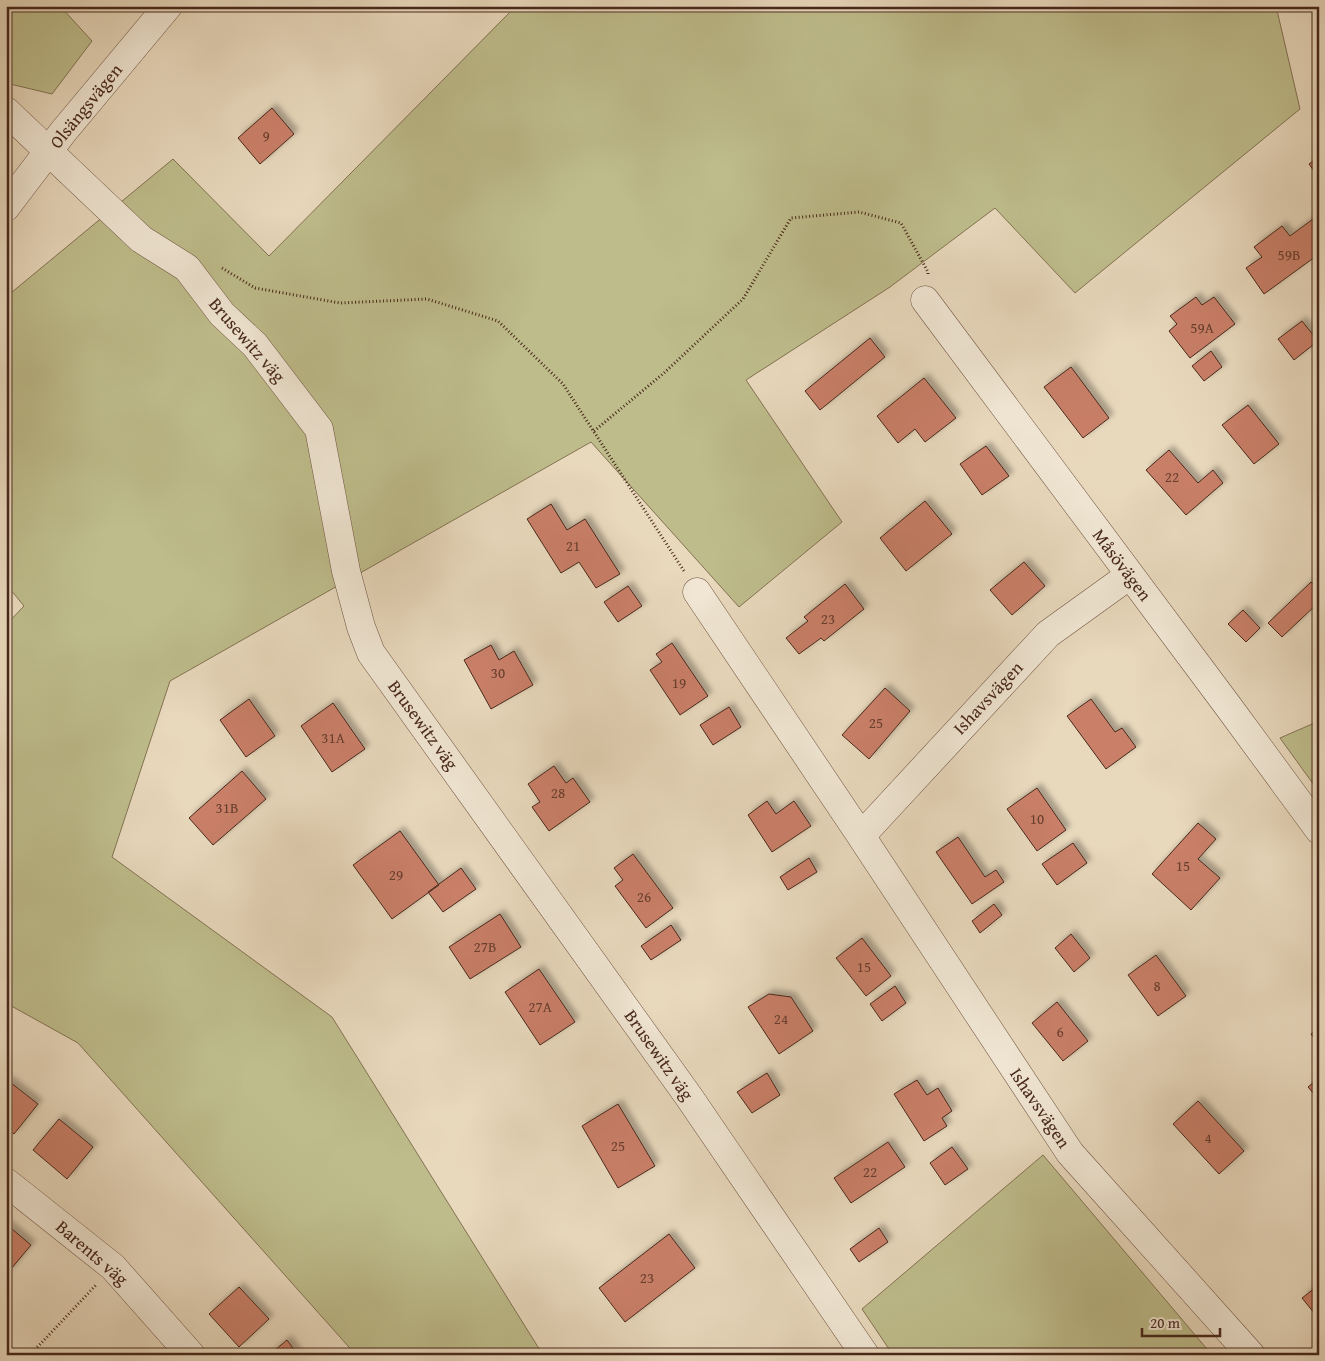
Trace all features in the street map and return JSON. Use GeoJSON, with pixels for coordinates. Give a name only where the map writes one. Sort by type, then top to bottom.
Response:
{"type":"FeatureCollection","features":[{"type":"Feature","properties":{"kind":"street","name":"Olsängsvägen"},"geometry":{"type":"LineString","coordinates":[[6,207],[63,132],[168,6]]}},
{"type":"Feature","properties":{"kind":"street","name":"Brusewitz väg"},"geometry":{"type":"LineString","coordinates":[[6,111],[141,239],[188,268],[222,314],[256,345],[319,429],[346,570],[361,627],[371,653],[689,1097],[864,1355]]}},
{"type":"Feature","properties":{"kind":"street","name":"Måsövägen"},"geometry":{"type":"LineString","coordinates":[[925,300],[1319,830]]}},
{"type":"Feature","properties":{"kind":"street","name":"Ishavsvägen"},"geometry":{"type":"LineString","coordinates":[[860,836],[1048,634],[1130,575]]}},
{"type":"Feature","properties":{"kind":"street","name":"Ishavsvägen"},"geometry":{"type":"LineString","coordinates":[[697,592],[1070,1153],[1251,1355]]}},
{"type":"Feature","properties":{"kind":"street","name":"Barents väg"},"geometry":{"type":"LineString","coordinates":[[6,1182],[114,1267],[191,1355]]}},
{"type":"Feature","properties":{"kind":"path"},"geometry":{"type":"LineString","coordinates":[[594,431],[664,373],[743,299],[792,218],[859,212],[901,223],[928,272],[925,300]]}},
{"type":"Feature","properties":{"kind":"path"},"geometry":{"type":"LineString","coordinates":[[214,263],[255,288],[340,303],[426,299],[498,321],[563,384],[697,592]]}},
{"type":"Feature","properties":{"kind":"path"},"geometry":{"type":"LineString","coordinates":[[30,1355],[114,1267]]}},
{"type":"Feature","properties":{"kind":"shaded area"},"geometry":{"type":"Polygon","coordinates":[[[6,6],[60,6],[92,41],[52,94],[10,84],[6,81],[6,6]]]}},
{"type":"Feature","properties":{"kind":"shaded area"},"geometry":{"type":"Polygon","coordinates":[[[516,6],[1276,6],[1300,109],[1075,293],[995,208],[890,287],[746,380],[842,522],[739,607],[591,442],[170,681],[112,857],[332,1017],[543,1355],[356,1355],[78,1043],[6,1003],[6,625],[24,606],[6,584],[6,297],[173,159],[269,256],[516,6]]]}},
{"type":"Feature","properties":{"kind":"shaded area"},"geometry":{"type":"Polygon","coordinates":[[[1319,721],[1319,792],[1280,738],[1319,721]]]}},
{"type":"Feature","properties":{"kind":"shaded area"},"geometry":{"type":"Polygon","coordinates":[[[1043,1155],[1212,1355],[893,1355],[862,1309],[1043,1155]]]}},
{"type":"Feature","properties":{"kind":"building"},"geometry":{"type":"Polygon","coordinates":[[[272,108],[294,134],[260,164],[238,138],[272,108]]]}},
{"type":"Feature","properties":{"kind":"building"},"geometry":{"type":"Polygon","coordinates":[[[1319,157],[1319,178],[1309,164],[1319,157]]]}},
{"type":"Feature","properties":{"kind":"building"},"geometry":{"type":"Polygon","coordinates":[[[1313,219],[1319,227],[1319,254],[1264,294],[1246,268],[1262,257],[1254,247],[1282,226],[1290,236],[1313,219]]]}},
{"type":"Feature","properties":{"kind":"building"},"geometry":{"type":"Polygon","coordinates":[[[1196,297],[1202,305],[1214,297],[1235,324],[1190,358],[1169,331],[1177,324],[1170,316],[1196,297]]]}},
{"type":"Feature","properties":{"kind":"building"},"geometry":{"type":"Polygon","coordinates":[[[1302,321],[1318,341],[1294,360],[1278,339],[1302,321]]]}},
{"type":"Feature","properties":{"kind":"building"},"geometry":{"type":"Polygon","coordinates":[[[870,338],[885,357],[820,410],[805,391],[870,338]]]}},
{"type":"Feature","properties":{"kind":"building"},"geometry":{"type":"Polygon","coordinates":[[[1211,351],[1222,367],[1204,381],[1192,366],[1211,351]]]}},
{"type":"Feature","properties":{"kind":"building"},"geometry":{"type":"Polygon","coordinates":[[[1071,367],[1109,418],[1083,438],[1044,387],[1071,367]]]}},
{"type":"Feature","properties":{"kind":"building"},"geometry":{"type":"Polygon","coordinates":[[[924,378],[956,418],[925,442],[915,429],[898,443],[877,416],[924,378]]]}},
{"type":"Feature","properties":{"kind":"building"},"geometry":{"type":"Polygon","coordinates":[[[1248,405],[1279,444],[1254,464],[1222,425],[1248,405]]]}},
{"type":"Feature","properties":{"kind":"building"},"geometry":{"type":"Polygon","coordinates":[[[986,446],[1009,476],[982,495],[960,464],[986,446]]]}},
{"type":"Feature","properties":{"kind":"building"},"geometry":{"type":"Polygon","coordinates":[[[1169,450],[1198,483],[1213,470],[1223,483],[1186,515],[1146,470],[1169,450]]]}},
{"type":"Feature","properties":{"kind":"building"},"geometry":{"type":"Polygon","coordinates":[[[925,501],[952,534],[906,571],[880,538],[925,501]]]}},
{"type":"Feature","properties":{"kind":"building"},"geometry":{"type":"Polygon","coordinates":[[[551,504],[567,530],[585,519],[620,574],[596,588],[579,562],[561,573],[527,519],[551,504]]]}},
{"type":"Feature","properties":{"kind":"building"},"geometry":{"type":"Polygon","coordinates":[[[1024,562],[1045,586],[1012,615],[990,590],[1024,562]]]}},
{"type":"Feature","properties":{"kind":"building"},"geometry":{"type":"Polygon","coordinates":[[[1311,582],[1319,591],[1319,602],[1282,637],[1268,623],[1311,582]]]}},
{"type":"Feature","properties":{"kind":"building"},"geometry":{"type":"Polygon","coordinates":[[[845,584],[864,609],[824,641],[821,638],[799,654],[786,638],[808,621],[804,617],[845,584]]]}},
{"type":"Feature","properties":{"kind":"building"},"geometry":{"type":"Polygon","coordinates":[[[628,586],[642,606],[618,622],[604,602],[628,586]]]}},
{"type":"Feature","properties":{"kind":"building"},"geometry":{"type":"Polygon","coordinates":[[[1243,610],[1260,628],[1246,642],[1228,624],[1243,610]]]}},
{"type":"Feature","properties":{"kind":"building"},"geometry":{"type":"Polygon","coordinates":[[[672,643],[708,696],[680,715],[650,670],[662,662],[656,654],[672,643]]]}},
{"type":"Feature","properties":{"kind":"building"},"geometry":{"type":"Polygon","coordinates":[[[491,645],[499,660],[514,651],[533,685],[491,709],[464,660],[491,645]]]}},
{"type":"Feature","properties":{"kind":"building"},"geometry":{"type":"Polygon","coordinates":[[[885,688],[910,711],[869,759],[842,735],[885,688]]]}},
{"type":"Feature","properties":{"kind":"building"},"geometry":{"type":"Polygon","coordinates":[[[249,699],[275,736],[246,757],[220,720],[249,699]]]}},
{"type":"Feature","properties":{"kind":"building"},"geometry":{"type":"Polygon","coordinates":[[[1091,699],[1115,732],[1122,728],[1136,747],[1106,769],[1067,716],[1091,699]]]}},
{"type":"Feature","properties":{"kind":"building"},"geometry":{"type":"Polygon","coordinates":[[[333,703],[365,749],[332,772],[301,726],[333,703]]]}},
{"type":"Feature","properties":{"kind":"building"},"geometry":{"type":"Polygon","coordinates":[[[729,707],[741,727],[713,745],[700,725],[729,707]]]}},
{"type":"Feature","properties":{"kind":"building"},"geometry":{"type":"Polygon","coordinates":[[[554,766],[566,783],[573,778],[590,802],[549,831],[532,807],[540,802],[528,784],[554,766]]]}},
{"type":"Feature","properties":{"kind":"building"},"geometry":{"type":"Polygon","coordinates":[[[242,771],[266,799],[213,845],[189,818],[242,771]]]}},
{"type":"Feature","properties":{"kind":"building"},"geometry":{"type":"Polygon","coordinates":[[[1037,788],[1066,830],[1037,851],[1007,809],[1037,788]]]}},
{"type":"Feature","properties":{"kind":"building"},"geometry":{"type":"Polygon","coordinates":[[[767,801],[776,814],[794,801],[811,826],[772,852],[748,815],[767,801]]]}},
{"type":"Feature","properties":{"kind":"building"},"geometry":{"type":"Polygon","coordinates":[[[1198,823],[1216,839],[1198,859],[1220,878],[1191,910],[1152,874],[1198,823]]]}},
{"type":"Feature","properties":{"kind":"building"},"geometry":{"type":"Polygon","coordinates":[[[400,831],[439,885],[392,919],[353,865],[400,831]]]}},
{"type":"Feature","properties":{"kind":"building"},"geometry":{"type":"Polygon","coordinates":[[[958,837],[985,877],[996,870],[1004,882],[972,904],[936,852],[958,837]]]}},
{"type":"Feature","properties":{"kind":"building"},"geometry":{"type":"Polygon","coordinates":[[[1073,843],[1087,863],[1057,885],[1042,864],[1073,843]]]}},
{"type":"Feature","properties":{"kind":"building"},"geometry":{"type":"Polygon","coordinates":[[[633,854],[673,908],[646,928],[615,886],[623,880],[614,868],[633,854]]]}},
{"type":"Feature","properties":{"kind":"building"},"geometry":{"type":"Polygon","coordinates":[[[809,858],[817,872],[788,890],[780,877],[809,858]]]}},
{"type":"Feature","properties":{"kind":"building"},"geometry":{"type":"Polygon","coordinates":[[[461,868],[476,889],[443,912],[428,892],[461,868]]]}},
{"type":"Feature","properties":{"kind":"building"},"geometry":{"type":"Polygon","coordinates":[[[994,904],[1002,915],[980,933],[972,921],[994,904]]]}},
{"type":"Feature","properties":{"kind":"building"},"geometry":{"type":"Polygon","coordinates":[[[500,914],[521,947],[470,979],[449,947],[500,914]]]}},
{"type":"Feature","properties":{"kind":"building"},"geometry":{"type":"Polygon","coordinates":[[[671,925],[681,940],[651,960],[641,946],[671,925]]]}},
{"type":"Feature","properties":{"kind":"building"},"geometry":{"type":"Polygon","coordinates":[[[1071,934],[1090,958],[1074,972],[1055,948],[1071,934]]]}},
{"type":"Feature","properties":{"kind":"building"},"geometry":{"type":"Polygon","coordinates":[[[862,938],[891,976],[866,996],[836,958],[862,938]]]}},
{"type":"Feature","properties":{"kind":"building"},"geometry":{"type":"Polygon","coordinates":[[[1156,955],[1186,996],[1158,1016],[1128,975],[1156,955]]]}},
{"type":"Feature","properties":{"kind":"building"},"geometry":{"type":"Polygon","coordinates":[[[539,969],[575,1022],[540,1045],[505,992],[539,969]]]}},
{"type":"Feature","properties":{"kind":"building"},"geometry":{"type":"Polygon","coordinates":[[[895,986],[906,1003],[882,1021],[870,1004],[895,986]]]}},
{"type":"Feature","properties":{"kind":"building"},"geometry":{"type":"Polygon","coordinates":[[[769,994],[791,997],[813,1031],[779,1054],[748,1007],[769,994]]]}},
{"type":"Feature","properties":{"kind":"building"},"geometry":{"type":"Polygon","coordinates":[[[1057,1002],[1088,1041],[1063,1061],[1032,1023],[1057,1002]]]}},
{"type":"Feature","properties":{"kind":"building"},"geometry":{"type":"Polygon","coordinates":[[[1319,1028],[1319,1045],[1311,1034],[1319,1028]]]}},
{"type":"Feature","properties":{"kind":"building"},"geometry":{"type":"Polygon","coordinates":[[[767,1073],[780,1095],[752,1113],[737,1092],[767,1073]]]}},
{"type":"Feature","properties":{"kind":"building"},"geometry":{"type":"Polygon","coordinates":[[[1319,1078],[1319,1100],[1308,1087],[1319,1078]]]}},
{"type":"Feature","properties":{"kind":"building"},"geometry":{"type":"Polygon","coordinates":[[[6,1079],[38,1104],[14,1134],[6,1128],[6,1079]]]}},
{"type":"Feature","properties":{"kind":"building"},"geometry":{"type":"Polygon","coordinates":[[[917,1080],[927,1095],[938,1088],[952,1111],[942,1118],[947,1126],[924,1141],[894,1094],[917,1080]]]}},
{"type":"Feature","properties":{"kind":"building"},"geometry":{"type":"Polygon","coordinates":[[[1198,1101],[1244,1151],[1219,1174],[1173,1124],[1198,1101]]]}},
{"type":"Feature","properties":{"kind":"building"},"geometry":{"type":"Polygon","coordinates":[[[618,1104],[655,1166],[618,1188],[582,1126],[618,1104]]]}},
{"type":"Feature","properties":{"kind":"building"},"geometry":{"type":"Polygon","coordinates":[[[59,1119],[93,1147],[67,1179],[33,1150],[59,1119]]]}},
{"type":"Feature","properties":{"kind":"building"},"geometry":{"type":"Polygon","coordinates":[[[888,1142],[905,1167],[851,1203],[834,1178],[888,1142]]]}},
{"type":"Feature","properties":{"kind":"building"},"geometry":{"type":"Polygon","coordinates":[[[952,1147],[968,1169],[945,1185],[930,1163],[952,1147]]]}},
{"type":"Feature","properties":{"kind":"building"},"geometry":{"type":"Polygon","coordinates":[[[6,1224],[31,1245],[6,1275],[6,1224]]]}},
{"type":"Feature","properties":{"kind":"building"},"geometry":{"type":"Polygon","coordinates":[[[879,1228],[888,1242],[859,1262],[850,1249],[879,1228]]]}},
{"type":"Feature","properties":{"kind":"building"},"geometry":{"type":"Polygon","coordinates":[[[669,1234],[695,1268],[625,1322],[599,1288],[669,1234]]]}},
{"type":"Feature","properties":{"kind":"building"},"geometry":{"type":"Polygon","coordinates":[[[1319,1285],[1319,1319],[1302,1298],[1319,1285]]]}},
{"type":"Feature","properties":{"kind":"building"},"geometry":{"type":"Polygon","coordinates":[[[239,1287],[269,1319],[239,1347],[209,1314],[239,1287]]]}},
{"type":"Feature","properties":{"kind":"building"},"geometry":{"type":"Polygon","coordinates":[[[287,1340],[298,1355],[269,1355],[287,1340]]]}}]}
